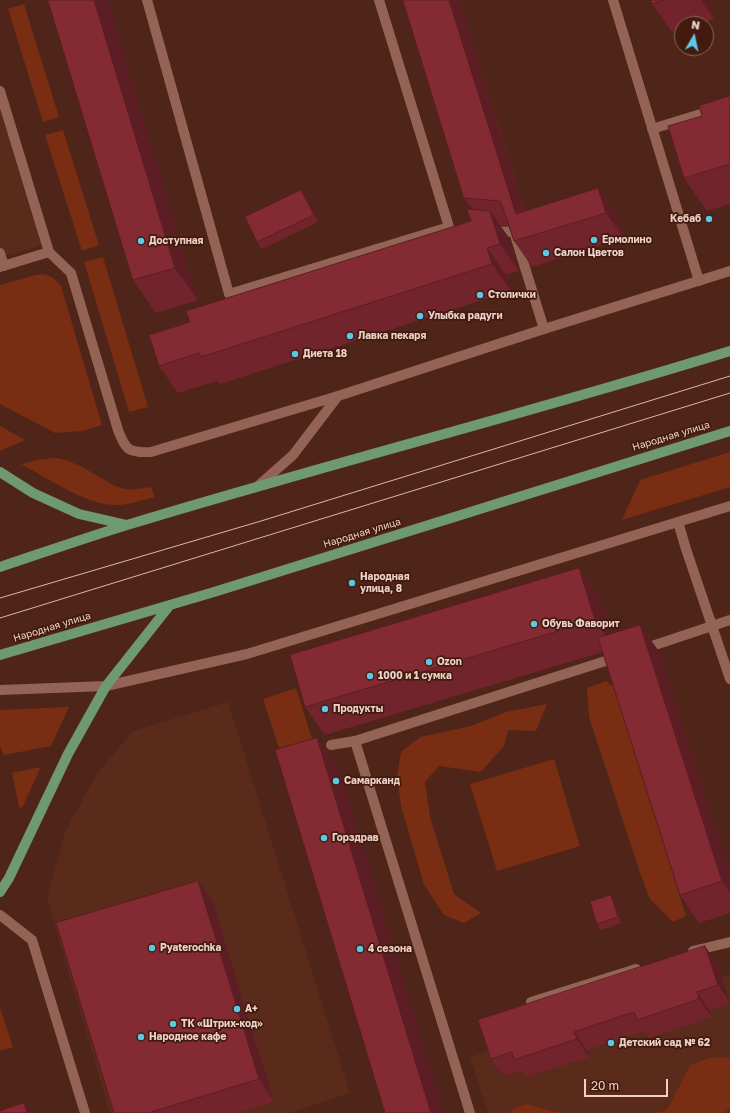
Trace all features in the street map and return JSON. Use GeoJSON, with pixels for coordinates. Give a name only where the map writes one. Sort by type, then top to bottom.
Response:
{"type":"FeatureCollection","features":[{"type":"Feature","properties":{"kind":"main road"},"geometry":{"type":"LineString","coordinates":[[0,567],[127,525],[258,486],[620,385],[730,351]]}},
{"type":"Feature","properties":{"kind":"main road","name":"Народная улица"},"geometry":{"type":"LineString","coordinates":[[0,656],[730,431]]}},
{"type":"Feature","properties":{"kind":"main road"},"geometry":{"type":"LineString","coordinates":[[0,472],[33,493],[79,514],[127,525]]}},
{"type":"Feature","properties":{"kind":"main road"},"geometry":{"type":"LineString","coordinates":[[0,892],[9,878],[68,754],[106,686],[170,604]]}},
{"type":"Feature","properties":{"kind":"street"},"geometry":{"type":"LineString","coordinates":[[147,0],[229,294],[452,227],[379,0]]}},
{"type":"Feature","properties":{"kind":"street"},"geometry":{"type":"LineString","coordinates":[[613,0],[699,281]]}},
{"type":"Feature","properties":{"kind":"street"},"geometry":{"type":"LineString","coordinates":[[0,91],[2,106],[49,252],[71,273],[118,430],[124,445],[135,452],[151,452],[338,396],[544,329],[730,271]]}},
{"type":"Feature","properties":{"kind":"street"},"geometry":{"type":"LineString","coordinates":[[652,129],[730,105]]}},
{"type":"Feature","properties":{"kind":"street"},"geometry":{"type":"LineString","coordinates":[[485,230],[514,232],[544,329]]}},
{"type":"Feature","properties":{"kind":"street"},"geometry":{"type":"LineString","coordinates":[[0,253],[2,266],[49,252]]}},
{"type":"Feature","properties":{"kind":"street"},"geometry":{"type":"LineString","coordinates":[[258,486],[293,455],[338,396]]}},
{"type":"Feature","properties":{"kind":"street"},"geometry":{"type":"LineString","coordinates":[[0,690],[106,686],[247,654],[730,506]]}},
{"type":"Feature","properties":{"kind":"street"},"geometry":{"type":"LineString","coordinates":[[678,522],[730,680]]}},
{"type":"Feature","properties":{"kind":"street"},"geometry":{"type":"LineString","coordinates":[[331,745],[355,741],[730,620]]}},
{"type":"Feature","properties":{"kind":"street"},"geometry":{"type":"LineString","coordinates":[[355,741],[470,1113]]}},
{"type":"Feature","properties":{"kind":"street"},"geometry":{"type":"LineString","coordinates":[[0,915],[32,940],[85,1113]]}},
{"type":"Feature","properties":{"kind":"street"},"geometry":{"type":"LineString","coordinates":[[680,954],[730,942]]}},
{"type":"Feature","properties":{"kind":"street"},"geometry":{"type":"LineString","coordinates":[[530,1002],[643,966]]}},
{"type":"Feature","properties":{"kind":"shaded area"},"geometry":{"type":"Polygon","coordinates":[[[24,4],[59,117],[43,122],[8,9],[24,4]]]}},
{"type":"Feature","properties":{"kind":"shaded area"},"geometry":{"type":"Polygon","coordinates":[[[0,109],[42,245],[0,258],[0,109]]]}},
{"type":"Feature","properties":{"kind":"shaded area"},"geometry":{"type":"Polygon","coordinates":[[[63,130],[99,245],[82,251],[45,135],[63,130]]]}},
{"type":"Feature","properties":{"kind":"shaded area"},"geometry":{"type":"Polygon","coordinates":[[[103,257],[148,407],[129,412],[84,262],[103,257]]]}},
{"type":"Feature","properties":{"kind":"shaded area"},"geometry":{"type":"Polygon","coordinates":[[[43,274],[54,278],[61,286],[102,425],[83,431],[55,433],[0,404],[0,285],[43,274]]]}},
{"type":"Feature","properties":{"kind":"shaded area"},"geometry":{"type":"Polygon","coordinates":[[[0,426],[25,440],[0,451],[0,426]]]}},
{"type":"Feature","properties":{"kind":"shaded area"},"geometry":{"type":"Polygon","coordinates":[[[730,452],[730,487],[622,520],[640,480],[730,452]]]}},
{"type":"Feature","properties":{"kind":"shaded area"},"geometry":{"type":"Polygon","coordinates":[[[54,458],[74,463],[120,488],[132,489],[151,487],[155,497],[119,505],[94,501],[81,497],[21,464],[54,458]]]}},
{"type":"Feature","properties":{"kind":"shaded area"},"geometry":{"type":"Polygon","coordinates":[[[606,681],[615,688],[686,916],[673,922],[650,899],[640,873],[589,717],[587,688],[606,681]]]}},
{"type":"Feature","properties":{"kind":"shaded area"},"geometry":{"type":"Polygon","coordinates":[[[296,688],[313,742],[279,748],[263,699],[296,688]]]}},
{"type":"Feature","properties":{"kind":"shaded area"},"geometry":{"type":"Polygon","coordinates":[[[228,702],[350,1093],[290,1113],[110,1113],[47,899],[65,832],[96,775],[133,731],[228,702]]]}},
{"type":"Feature","properties":{"kind":"shaded area"},"geometry":{"type":"Polygon","coordinates":[[[547,704],[536,731],[508,730],[504,746],[481,772],[439,766],[425,782],[430,817],[454,894],[481,913],[464,923],[444,915],[424,885],[401,806],[397,776],[401,752],[420,737],[471,726],[506,712],[547,704]]]}},
{"type":"Feature","properties":{"kind":"shaded area"},"geometry":{"type":"Polygon","coordinates":[[[69,707],[51,746],[4,755],[0,747],[0,710],[69,707]]]}},
{"type":"Feature","properties":{"kind":"shaded area"},"geometry":{"type":"Polygon","coordinates":[[[554,759],[580,846],[497,871],[470,784],[554,759]]]}},
{"type":"Feature","properties":{"kind":"shaded area"},"geometry":{"type":"Polygon","coordinates":[[[41,767],[22,808],[19,807],[12,773],[41,767]]]}},
{"type":"Feature","properties":{"kind":"shaded area","name":"Детский сад № 62"},"geometry":{"type":"Polygon","coordinates":[[[717,964],[722,977],[730,975],[730,1113],[488,1113],[470,1057],[495,1049],[717,964]]]}},
{"type":"Feature","properties":{"kind":"shaded area"},"geometry":{"type":"Polygon","coordinates":[[[0,1008],[13,1047],[0,1051],[0,1008]]]}},
{"type":"Feature","properties":{"kind":"shaded area"},"geometry":{"type":"Polygon","coordinates":[[[709,1058],[730,1058],[730,1109],[723,1113],[655,1113],[667,1110],[690,1065],[709,1058]]]}},
{"type":"Feature","properties":{"kind":"shaded area"},"geometry":{"type":"Polygon","coordinates":[[[525,1104],[560,1113],[511,1113],[510,1111],[525,1104]]]}},
{"type":"Feature","properties":{"kind":"building"},"geometry":{"type":"Polygon","coordinates":[[[48,0],[94,0],[175,268],[133,280],[48,0]]]}},
{"type":"Feature","properties":{"kind":"building"},"geometry":{"type":"Polygon","coordinates":[[[403,0],[449,0],[516,214],[598,188],[606,213],[514,241],[500,201],[464,198],[403,0]]]}},
{"type":"Feature","properties":{"kind":"building"},"geometry":{"type":"Polygon","coordinates":[[[651,0],[664,0],[652,4],[651,0]]]}},
{"type":"Feature","properties":{"kind":"building"},"geometry":{"type":"Polygon","coordinates":[[[730,96],[730,164],[684,178],[668,126],[702,116],[699,106],[730,96]]]}},
{"type":"Feature","properties":{"kind":"building"},"geometry":{"type":"Polygon","coordinates":[[[301,190],[314,215],[257,242],[245,217],[301,190]]]}},
{"type":"Feature","properties":{"kind":"building"},"geometry":{"type":"Polygon","coordinates":[[[467,209],[490,211],[500,244],[487,248],[492,264],[201,357],[199,353],[159,366],[149,335],[190,322],[186,311],[471,221],[467,209]]]}},
{"type":"Feature","properties":{"kind":"building"},"geometry":{"type":"Polygon","coordinates":[[[579,568],[595,620],[305,707],[290,655],[579,568]]]}},
{"type":"Feature","properties":{"kind":"building"},"geometry":{"type":"Polygon","coordinates":[[[640,625],[722,881],[680,895],[598,638],[640,625]]]}},
{"type":"Feature","properties":{"kind":"building"},"geometry":{"type":"Polygon","coordinates":[[[317,738],[431,1113],[385,1113],[275,750],[317,738]]]}},
{"type":"Feature","properties":{"kind":"building","name":"ТК «Штрих-код»"},"geometry":{"type":"Polygon","coordinates":[[[198,881],[259,1079],[148,1113],[114,1113],[56,923],[198,881]]]}},
{"type":"Feature","properties":{"kind":"building"},"geometry":{"type":"Polygon","coordinates":[[[611,895],[618,917],[597,924],[590,902],[611,895]]]}},
{"type":"Feature","properties":{"kind":"building"},"geometry":{"type":"Polygon","coordinates":[[[705,946],[718,985],[697,992],[699,999],[637,1020],[634,1012],[574,1032],[577,1039],[514,1060],[512,1052],[491,1059],[478,1020],[705,946]]]}},
{"type":"Feature","properties":{"kind":"building"},"geometry":{"type":"Polygon","coordinates":[[[24,1103],[27,1113],[0,1113],[0,1111],[24,1103]]]}},
{"type":"Feature","properties":{"kind":"tram line"},"geometry":{"type":"LineString","coordinates":[[0,598],[261,521],[730,376]]}},
{"type":"Feature","properties":{"kind":"tram line"},"geometry":{"type":"LineString","coordinates":[[0,618],[730,393]]}},
{"type":"Feature","properties":{"kind":"place","name":"Кебаб"},"geometry":{"type":"Point","coordinates":[709,219]}},
{"type":"Feature","properties":{"kind":"place","name":"Ермолино"},"geometry":{"type":"Point","coordinates":[594,240]}},
{"type":"Feature","properties":{"kind":"place","name":"Доступная"},"geometry":{"type":"Point","coordinates":[141,241]}},
{"type":"Feature","properties":{"kind":"place","name":"Салон Цветов"},"geometry":{"type":"Point","coordinates":[546,253]}},
{"type":"Feature","properties":{"kind":"place","name":"Столички"},"geometry":{"type":"Point","coordinates":[480,295]}},
{"type":"Feature","properties":{"kind":"place","name":"Улыбка радуги"},"geometry":{"type":"Point","coordinates":[420,316]}},
{"type":"Feature","properties":{"kind":"place","name":"Лавка пекаря"},"geometry":{"type":"Point","coordinates":[350,336]}},
{"type":"Feature","properties":{"kind":"place","name":"Диета 18"},"geometry":{"type":"Point","coordinates":[295,354]}},
{"type":"Feature","properties":{"kind":"place","name":"Народная улица, 8"},"geometry":{"type":"Point","coordinates":[352,583]}},
{"type":"Feature","properties":{"kind":"place","name":"Обувь Фаворит"},"geometry":{"type":"Point","coordinates":[534,624]}},
{"type":"Feature","properties":{"kind":"place","name":"Ozon"},"geometry":{"type":"Point","coordinates":[429,662]}},
{"type":"Feature","properties":{"kind":"place","name":"1000 и 1 сумка"},"geometry":{"type":"Point","coordinates":[370,676]}},
{"type":"Feature","properties":{"kind":"place","name":"Продукты"},"geometry":{"type":"Point","coordinates":[325,709]}},
{"type":"Feature","properties":{"kind":"place","name":"Самарканд"},"geometry":{"type":"Point","coordinates":[336,781]}},
{"type":"Feature","properties":{"kind":"place","name":"Горздрав"},"geometry":{"type":"Point","coordinates":[324,838]}},
{"type":"Feature","properties":{"kind":"place","name":"Pyaterochka"},"geometry":{"type":"Point","coordinates":[152,948]}},
{"type":"Feature","properties":{"kind":"place","name":"4 сезона"},"geometry":{"type":"Point","coordinates":[360,949]}},
{"type":"Feature","properties":{"kind":"place","name":"А+"},"geometry":{"type":"Point","coordinates":[237,1009]}},
{"type":"Feature","properties":{"kind":"place","name":"ТК «Штрих-код»"},"geometry":{"type":"Point","coordinates":[173,1024]}},
{"type":"Feature","properties":{"kind":"place","name":"Народное кафе"},"geometry":{"type":"Point","coordinates":[141,1037]}},
{"type":"Feature","properties":{"kind":"place","name":"Детский сад № 62"},"geometry":{"type":"Point","coordinates":[611,1043]}}]}
